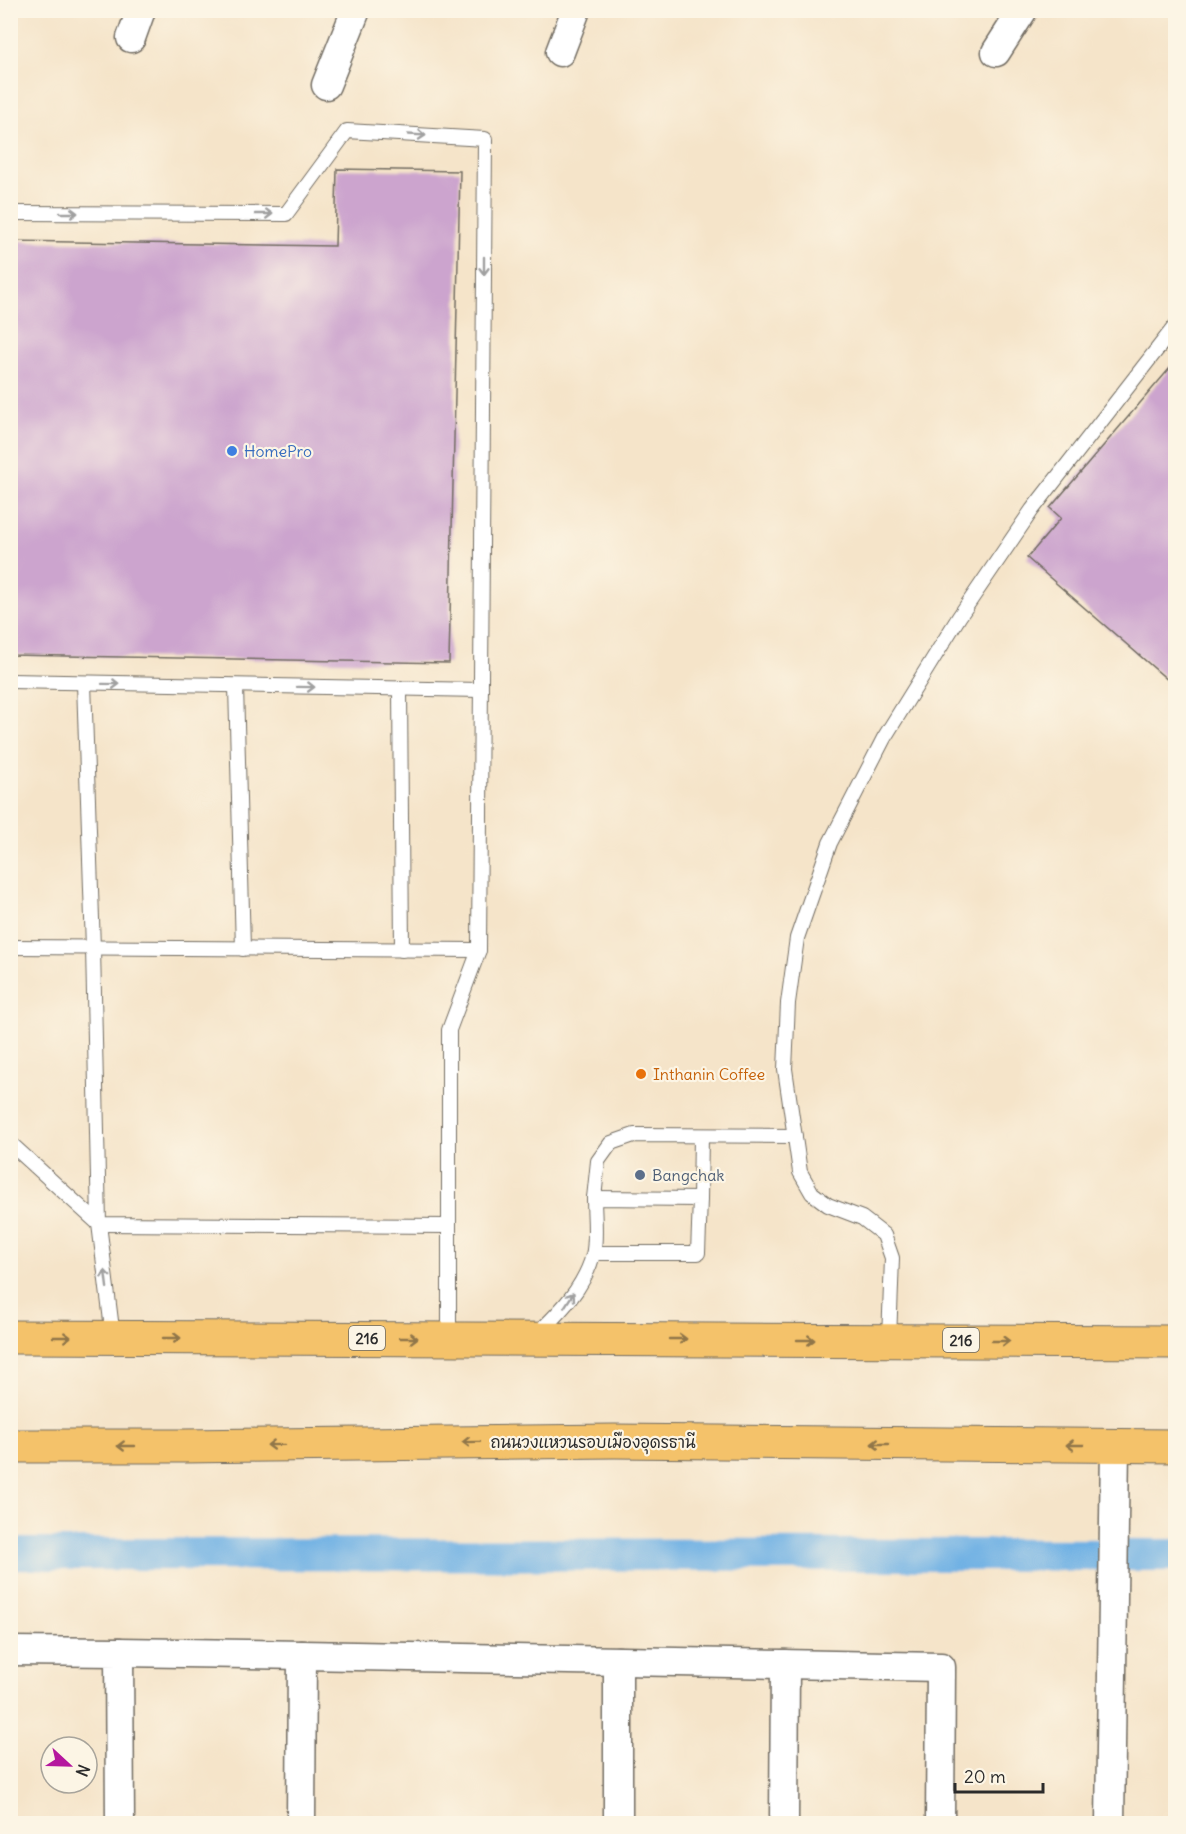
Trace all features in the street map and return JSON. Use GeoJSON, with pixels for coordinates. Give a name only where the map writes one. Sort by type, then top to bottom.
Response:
{"type":"FeatureCollection","features":[{"type":"Feature","properties":{"kind":"highway","name":"216"},"geometry":{"type":"LineString","coordinates":[[10,1337],[1176,1342]]}},
{"type":"Feature","properties":{"kind":"highway","name":"ถนนวงแหวนรอบเมืองอุดรธานี"},"geometry":{"type":"LineString","coordinates":[[10,1446],[614,1441],[1176,1446]]}},
{"type":"Feature","properties":{"kind":"street"},"geometry":{"type":"LineString","coordinates":[[130,38],[141,10]]}},
{"type":"Feature","properties":{"kind":"street"},"geometry":{"type":"LineString","coordinates":[[326,85],[356,10]]}},
{"type":"Feature","properties":{"kind":"street"},"geometry":{"type":"LineString","coordinates":[[560,52],[576,10]]}},
{"type":"Feature","properties":{"kind":"street"},"geometry":{"type":"LineString","coordinates":[[996,52],[1023,10]]}},
{"type":"Feature","properties":{"kind":"street"},"geometry":{"type":"LineString","coordinates":[[1110,1824],[1115,1445]]}},
{"type":"Feature","properties":{"kind":"street"},"geometry":{"type":"LineString","coordinates":[[10,1651],[941,1667],[940,1824]]}},
{"type":"Feature","properties":{"kind":"street"},"geometry":{"type":"LineString","coordinates":[[118,1652],[120,1824]]}},
{"type":"Feature","properties":{"kind":"street"},"geometry":{"type":"LineString","coordinates":[[301,1824],[302,1655]]}},
{"type":"Feature","properties":{"kind":"street"},"geometry":{"type":"LineString","coordinates":[[618,1661],[618,1824]]}},
{"type":"Feature","properties":{"kind":"street"},"geometry":{"type":"LineString","coordinates":[[784,1824],[785,1664]]}},
{"type":"Feature","properties":{"kind":"lane"},"geometry":{"type":"LineString","coordinates":[[10,213],[286,214],[347,131],[485,139],[479,950],[449,1030],[449,1338]]}},
{"type":"Feature","properties":{"kind":"lane"},"geometry":{"type":"LineString","coordinates":[[889,1340],[892,1258],[884,1235],[862,1218],[828,1205],[812,1193],[800,1172],[785,1069],[788,1003],[797,938],[830,843],[884,738],[959,617],[1032,510],[1176,325]]}},
{"type":"Feature","properties":{"kind":"lane"},"geometry":{"type":"LineString","coordinates":[[10,681],[481,690]]}},
{"type":"Feature","properties":{"kind":"lane"},"geometry":{"type":"LineString","coordinates":[[84,683],[99,1224],[113,1337]]}},
{"type":"Feature","properties":{"kind":"lane"},"geometry":{"type":"LineString","coordinates":[[236,686],[243,949]]}},
{"type":"Feature","properties":{"kind":"lane"},"geometry":{"type":"LineString","coordinates":[[400,688],[402,950]]}},
{"type":"Feature","properties":{"kind":"lane"},"geometry":{"type":"LineString","coordinates":[[10,947],[479,950]]}},
{"type":"Feature","properties":{"kind":"lane"},"geometry":{"type":"LineString","coordinates":[[533,1338],[565,1308],[581,1282],[594,1253],[594,1198],[598,1161],[610,1143],[634,1135],[795,1136]]}},
{"type":"Feature","properties":{"kind":"lane"},"geometry":{"type":"LineString","coordinates":[[594,1253],[698,1253],[701,1136]]}},
{"type":"Feature","properties":{"kind":"lane"},"geometry":{"type":"LineString","coordinates":[[10,1143],[99,1224],[449,1226]]}},
{"type":"Feature","properties":{"kind":"lane"},"geometry":{"type":"LineString","coordinates":[[594,1198],[700,1198]]}},
{"type":"Feature","properties":{"kind":"building","name":"HomePro"},"geometry":{"type":"Polygon","coordinates":[[[337,169],[460,171],[449,663],[10,655],[10,241],[335,246],[337,169]]]}},
{"type":"Feature","properties":{"kind":"building"},"geometry":{"type":"Polygon","coordinates":[[[1176,361],[1176,687],[1027,558],[1061,518],[1050,508],[1176,361]]]}},
{"type":"Feature","properties":{"kind":"waterway"},"geometry":{"type":"LineString","coordinates":[[10,1554],[1176,1555]]}},
{"type":"Feature","properties":{"kind":"place","name":"HomePro"},"geometry":{"type":"Point","coordinates":[232,451]}},
{"type":"Feature","properties":{"kind":"place","name":"Inthanin Coffee"},"geometry":{"type":"Point","coordinates":[641,1074]}},
{"type":"Feature","properties":{"kind":"place","name":"Bangchak"},"geometry":{"type":"Point","coordinates":[640,1175]}}]}
